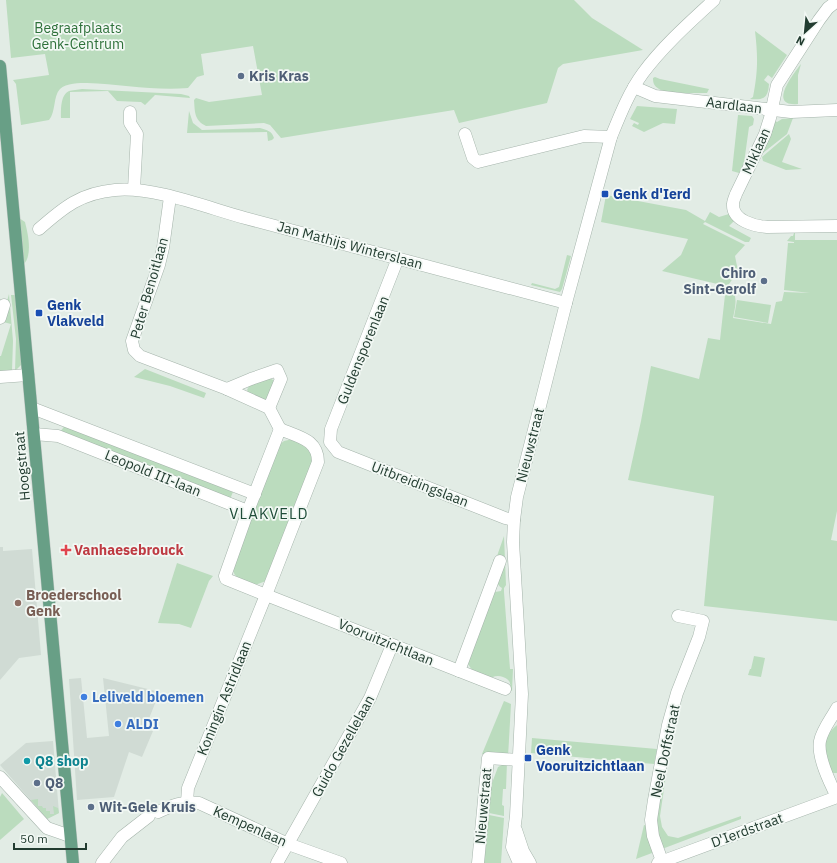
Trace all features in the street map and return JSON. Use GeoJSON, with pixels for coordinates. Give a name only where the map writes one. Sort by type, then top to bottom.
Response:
{"type":"FeatureCollection","features":[{"type":"Feature","properties":{"kind":"main road","name":"Hoogstraat"},"geometry":{"type":"LineString","coordinates":[[0,66],[73,863]]}},
{"type":"Feature","properties":{"kind":"street","name":"Nieuwstraat"},"geometry":{"type":"LineString","coordinates":[[519,863],[512,847],[512,839],[515,829],[522,690],[513,542],[517,497],[566,303],[611,137],[621,113],[642,74],[660,51],[711,1]]}},
{"type":"Feature","properties":{"kind":"street","name":"Miklaan"},"geometry":{"type":"LineString","coordinates":[[837,1],[828,8],[819,20],[777,85],[765,134],[732,204],[735,213],[744,221],[756,226],[837,226]]}},
{"type":"Feature","properties":{"kind":"street","name":"Aardlaan"},"geometry":{"type":"LineString","coordinates":[[634,87],[655,96],[791,112],[837,110]]}},
{"type":"Feature","properties":{"kind":"street"},"geometry":{"type":"LineString","coordinates":[[130,112],[130,123],[137,134],[134,189]]}},
{"type":"Feature","properties":{"kind":"street"},"geometry":{"type":"LineString","coordinates":[[465,134],[473,158],[478,162],[584,136],[611,137]]}},
{"type":"Feature","properties":{"kind":"street","name":"Jan Mathijs Winterslaan"},"geometry":{"type":"LineString","coordinates":[[39,229],[75,201],[92,194],[115,190],[134,189],[170,197],[566,303]]}},
{"type":"Feature","properties":{"kind":"street","name":"Peter Benoitlaan"},"geometry":{"type":"LineString","coordinates":[[170,197],[163,248],[159,265],[132,341],[134,350],[140,356],[227,389],[269,408]]}},
{"type":"Feature","properties":{"kind":"street","name":"Guldensporenlaan"},"geometry":{"type":"LineString","coordinates":[[330,442],[331,429],[398,258]]}},
{"type":"Feature","properties":{"kind":"street"},"geometry":{"type":"LineString","coordinates":[[0,318],[4,305]]}},
{"type":"Feature","properties":{"kind":"street"},"geometry":{"type":"LineString","coordinates":[[227,389],[277,370],[281,379],[269,408],[280,429],[248,512]]}},
{"type":"Feature","properties":{"kind":"street"},"geometry":{"type":"LineString","coordinates":[[0,376],[28,375]]}},
{"type":"Feature","properties":{"kind":"street","name":"Leopold III-laan"},"geometry":{"type":"LineString","coordinates":[[32,408],[254,494]]}},
{"type":"Feature","properties":{"kind":"street"},"geometry":{"type":"LineString","coordinates":[[58,436],[59,428],[64,420]]}},
{"type":"Feature","properties":{"kind":"street","name":"Koningin Astridlaan"},"geometry":{"type":"LineString","coordinates":[[187,802],[188,788],[318,462],[316,447],[310,442],[280,429]]}},
{"type":"Feature","properties":{"kind":"street","name":"Leopold III-laan"},"geometry":{"type":"LineString","coordinates":[[34,434],[58,436],[248,512]]}},
{"type":"Feature","properties":{"kind":"street","name":"Uitbreidingslaan"},"geometry":{"type":"LineString","coordinates":[[330,442],[338,452],[505,518],[514,520]]}},
{"type":"Feature","properties":{"kind":"street","name":"Vooruitzichtlaan"},"geometry":{"type":"LineString","coordinates":[[248,512],[225,576],[226,579],[505,689]]}},
{"type":"Feature","properties":{"kind":"street"},"geometry":{"type":"LineString","coordinates":[[459,671],[496,588],[500,561]]}},
{"type":"Feature","properties":{"kind":"street","name":"Neel Doffstraat"},"geometry":{"type":"LineString","coordinates":[[660,862],[653,836],[651,820],[654,800],[668,725],[677,693],[699,637],[703,621],[678,616]]}},
{"type":"Feature","properties":{"kind":"street","name":"Guido Gezellelaan"},"geometry":{"type":"LineString","coordinates":[[277,863],[370,698],[392,645]]}},
{"type":"Feature","properties":{"kind":"street"},"geometry":{"type":"LineString","coordinates":[[837,708],[821,736],[819,748],[822,761],[837,797]]}},
{"type":"Feature","properties":{"kind":"street","name":"Nieuwstraat"},"geometry":{"type":"LineString","coordinates":[[478,863],[488,758],[519,760]]}},
{"type":"Feature","properties":{"kind":"street"},"geometry":{"type":"LineString","coordinates":[[0,777],[47,828],[70,836]]}},
{"type":"Feature","properties":{"kind":"street","name":"D'Ierdstraat"},"geometry":{"type":"LineString","coordinates":[[660,862],[837,797]]}},
{"type":"Feature","properties":{"kind":"street","name":"Kempenlaan"},"geometry":{"type":"LineString","coordinates":[[102,863],[122,837],[153,814],[171,806],[187,802],[199,803],[288,844],[341,863]]}},
{"type":"Feature","properties":{"kind":"street","name":"Nieuwstraat"},"geometry":{"type":"LineString","coordinates":[[515,829],[523,852],[530,863]]}},
{"type":"Feature","properties":{"kind":"shaded area","name":"Broederschool Genk"},"geometry":{"type":"Polygon","coordinates":[[[0,547],[3,547],[3,551],[32,549],[41,655],[19,658],[0,680],[0,547]]]}},
{"type":"Feature","properties":{"kind":"shaded area"},"geometry":{"type":"Polygon","coordinates":[[[81,678],[87,738],[109,736],[103,678],[156,691],[158,696],[144,731],[153,731],[142,757],[129,752],[114,797],[77,800],[69,679],[81,678]]]}},
{"type":"Feature","properties":{"kind":"shaded area"},"geometry":{"type":"Polygon","coordinates":[[[53,741],[59,813],[47,819],[0,765],[26,743],[53,741]]]}},
{"type":"Feature","properties":{"kind":"green space","name":"Begraafplaats Genk-Centrum"},"geometry":{"type":"Polygon","coordinates":[[[6,0],[574,0],[592,18],[643,50],[563,64],[558,68],[547,103],[459,123],[454,110],[281,138],[270,125],[264,123],[206,126],[202,124],[197,118],[195,112],[194,100],[196,98],[209,102],[262,95],[253,46],[201,54],[204,75],[197,77],[188,88],[163,89],[87,83],[73,84],[63,87],[58,92],[53,113],[49,120],[21,125],[16,84],[13,80],[49,75],[45,54],[11,58],[6,0]]]}},
{"type":"Feature","properties":{"kind":"green space"},"geometry":{"type":"Polygon","coordinates":[[[755,31],[787,55],[772,78],[768,75],[764,80],[769,84],[766,95],[762,98],[750,99],[753,97],[757,72],[755,31]]]}},
{"type":"Feature","properties":{"kind":"green space"},"geometry":{"type":"Polygon","coordinates":[[[801,64],[798,75],[798,104],[789,104],[784,100],[783,95],[785,88],[801,64]]]}},
{"type":"Feature","properties":{"kind":"green space"},"geometry":{"type":"Polygon","coordinates":[[[655,77],[709,89],[707,93],[663,91],[657,88],[654,84],[653,78],[655,77]]]}},
{"type":"Feature","properties":{"kind":"green space"},"geometry":{"type":"Polygon","coordinates":[[[82,89],[181,94],[189,96],[190,98],[155,95],[145,105],[141,102],[117,101],[108,91],[70,92],[70,118],[61,118],[62,103],[66,93],[69,91],[82,89]]]}},
{"type":"Feature","properties":{"kind":"green space"},"geometry":{"type":"Polygon","coordinates":[[[637,106],[677,109],[675,124],[663,123],[644,132],[632,126],[634,123],[638,125],[639,123],[630,119],[637,106]]]}},
{"type":"Feature","properties":{"kind":"green space"},"geometry":{"type":"Polygon","coordinates":[[[189,111],[193,123],[202,130],[260,128],[271,132],[274,138],[268,141],[267,132],[187,133],[189,111]]]}},
{"type":"Feature","properties":{"kind":"green space"},"geometry":{"type":"Polygon","coordinates":[[[738,115],[752,116],[754,119],[753,125],[749,127],[744,163],[739,173],[732,171],[738,115]]]}},
{"type":"Feature","properties":{"kind":"green space"},"geometry":{"type":"Polygon","coordinates":[[[793,118],[787,134],[759,156],[775,121],[777,122],[782,119],[793,118]]]}},
{"type":"Feature","properties":{"kind":"green space"},"geometry":{"type":"Polygon","coordinates":[[[789,134],[791,139],[782,162],[802,169],[786,170],[763,161],[762,157],[789,134]]]}},
{"type":"Feature","properties":{"kind":"green space"},"geometry":{"type":"Polygon","coordinates":[[[606,195],[686,210],[705,221],[710,212],[719,217],[729,214],[734,221],[729,226],[751,238],[749,242],[745,242],[705,222],[703,224],[745,245],[735,256],[738,271],[729,284],[736,300],[733,318],[771,324],[776,302],[782,301],[784,292],[810,293],[784,290],[788,243],[794,243],[787,241],[791,236],[793,236],[794,233],[795,240],[837,240],[837,511],[831,540],[837,541],[837,621],[704,606],[714,496],[628,480],[651,366],[699,379],[708,338],[720,340],[726,286],[662,271],[681,255],[688,239],[601,222],[606,195]]]}},
{"type":"Feature","properties":{"kind":"green space"},"geometry":{"type":"Polygon","coordinates":[[[19,218],[25,222],[29,245],[28,256],[23,265],[19,218]]]}},
{"type":"Feature","properties":{"kind":"green space"},"geometry":{"type":"Polygon","coordinates":[[[567,255],[571,256],[560,292],[531,285],[532,283],[555,289],[559,287],[567,255]]]}},
{"type":"Feature","properties":{"kind":"green space"},"geometry":{"type":"Polygon","coordinates":[[[9,294],[13,341],[12,371],[6,372],[0,371],[0,356],[11,324],[3,322],[9,294]]]}},
{"type":"Feature","properties":{"kind":"green space"},"geometry":{"type":"Polygon","coordinates":[[[11,295],[16,295],[22,358],[21,365],[15,371],[16,339],[11,295]]]}},
{"type":"Feature","properties":{"kind":"green space"},"geometry":{"type":"Polygon","coordinates":[[[737,300],[771,305],[768,323],[734,317],[737,300]]]}},
{"type":"Feature","properties":{"kind":"green space"},"geometry":{"type":"Polygon","coordinates":[[[145,369],[206,393],[204,398],[170,386],[134,377],[145,369]]]}},
{"type":"Feature","properties":{"kind":"green space"},"geometry":{"type":"Polygon","coordinates":[[[270,378],[273,380],[275,385],[269,398],[264,400],[250,395],[247,390],[249,386],[270,378]]]}},
{"type":"Feature","properties":{"kind":"green space"},"geometry":{"type":"Polygon","coordinates":[[[65,425],[233,492],[230,499],[61,431],[65,425]]]}},
{"type":"Feature","properties":{"kind":"green space"},"geometry":{"type":"Polygon","coordinates":[[[293,439],[308,445],[315,460],[266,581],[255,585],[236,576],[233,569],[233,563],[279,445],[284,441],[293,439]]]}},
{"type":"Feature","properties":{"kind":"green space"},"geometry":{"type":"Polygon","coordinates":[[[504,536],[506,585],[504,592],[510,669],[513,669],[512,691],[510,690],[510,684],[506,678],[498,676],[488,678],[479,675],[468,664],[492,596],[495,592],[501,591],[502,588],[496,580],[497,562],[493,560],[497,556],[504,536]]]}},
{"type":"Feature","properties":{"kind":"green space"},"geometry":{"type":"Polygon","coordinates":[[[177,563],[213,576],[209,581],[191,628],[179,624],[158,623],[177,563]]]}},
{"type":"Feature","properties":{"kind":"green space"},"geometry":{"type":"Polygon","coordinates":[[[754,656],[765,658],[761,677],[748,675],[754,656]]]}},
{"type":"Feature","properties":{"kind":"green space"},"geometry":{"type":"Polygon","coordinates":[[[504,701],[511,704],[508,757],[482,754],[504,701]]]}},
{"type":"Feature","properties":{"kind":"green space"},"geometry":{"type":"Polygon","coordinates":[[[837,725],[837,773],[832,773],[825,754],[825,748],[828,736],[837,725]]]}},
{"type":"Feature","properties":{"kind":"green space"},"geometry":{"type":"Polygon","coordinates":[[[532,738],[657,749],[654,764],[531,753],[532,738]]]}},
{"type":"Feature","properties":{"kind":"green space"},"geometry":{"type":"Polygon","coordinates":[[[504,761],[507,762],[506,789],[503,789],[502,805],[504,806],[504,816],[484,812],[489,785],[492,783],[498,767],[502,765],[504,761]]]}},
{"type":"Feature","properties":{"kind":"green space"},"geometry":{"type":"Polygon","coordinates":[[[663,775],[666,775],[660,816],[662,827],[668,836],[678,838],[741,816],[741,819],[662,849],[656,829],[663,775]]]}},
{"type":"Feature","properties":{"kind":"green space"},"geometry":{"type":"Polygon","coordinates":[[[2,793],[24,819],[0,840],[0,797],[2,793]]]}},
{"type":"Feature","properties":{"kind":"green space"},"geometry":{"type":"Polygon","coordinates":[[[38,799],[38,806],[46,808],[46,811],[50,811],[50,814],[54,814],[53,806],[58,808],[59,813],[47,819],[31,800],[38,799]]]}},
{"type":"Feature","properties":{"kind":"green space"},"geometry":{"type":"Polygon","coordinates":[[[484,814],[504,818],[501,863],[480,863],[484,814]]]}},
{"type":"Feature","properties":{"kind":"green space"},"geometry":{"type":"Polygon","coordinates":[[[644,825],[648,826],[653,847],[652,853],[636,859],[644,825]]]}},
{"type":"Feature","properties":{"kind":"place","name":"Kris Kras"},"geometry":{"type":"Point","coordinates":[241,76]}},
{"type":"Feature","properties":{"kind":"place","name":"Genk d'Ierd"},"geometry":{"type":"Point","coordinates":[605,194]}},
{"type":"Feature","properties":{"kind":"place","name":"Chiro Sint-Gerolf"},"geometry":{"type":"Point","coordinates":[764,281]}},
{"type":"Feature","properties":{"kind":"place","name":"Genk Vlakveld"},"geometry":{"type":"Point","coordinates":[39,313]}},
{"type":"Feature","properties":{"kind":"place","name":"Vanhaesebrouck"},"geometry":{"type":"Point","coordinates":[66,550]}},
{"type":"Feature","properties":{"kind":"place","name":"Broederschool Genk"},"geometry":{"type":"Point","coordinates":[18,603]}},
{"type":"Feature","properties":{"kind":"place","name":"Leliveld bloemen"},"geometry":{"type":"Point","coordinates":[84,697]}},
{"type":"Feature","properties":{"kind":"place","name":"ALDI"},"geometry":{"type":"Point","coordinates":[118,724]}},
{"type":"Feature","properties":{"kind":"place","name":"Genk Vooruitzichtlaan"},"geometry":{"type":"Point","coordinates":[528,758]}},
{"type":"Feature","properties":{"kind":"place","name":"Q8 shop"},"geometry":{"type":"Point","coordinates":[27,761]}},
{"type":"Feature","properties":{"kind":"place","name":"Q8"},"geometry":{"type":"Point","coordinates":[37,783]}},
{"type":"Feature","properties":{"kind":"place","name":"Wit-Gele Kruis"},"geometry":{"type":"Point","coordinates":[91,807]}},
{"type":"Feature","properties":{"kind":"district","name":"VLAKVELD"},"geometry":{"type":"Point","coordinates":[269,514]}}]}
